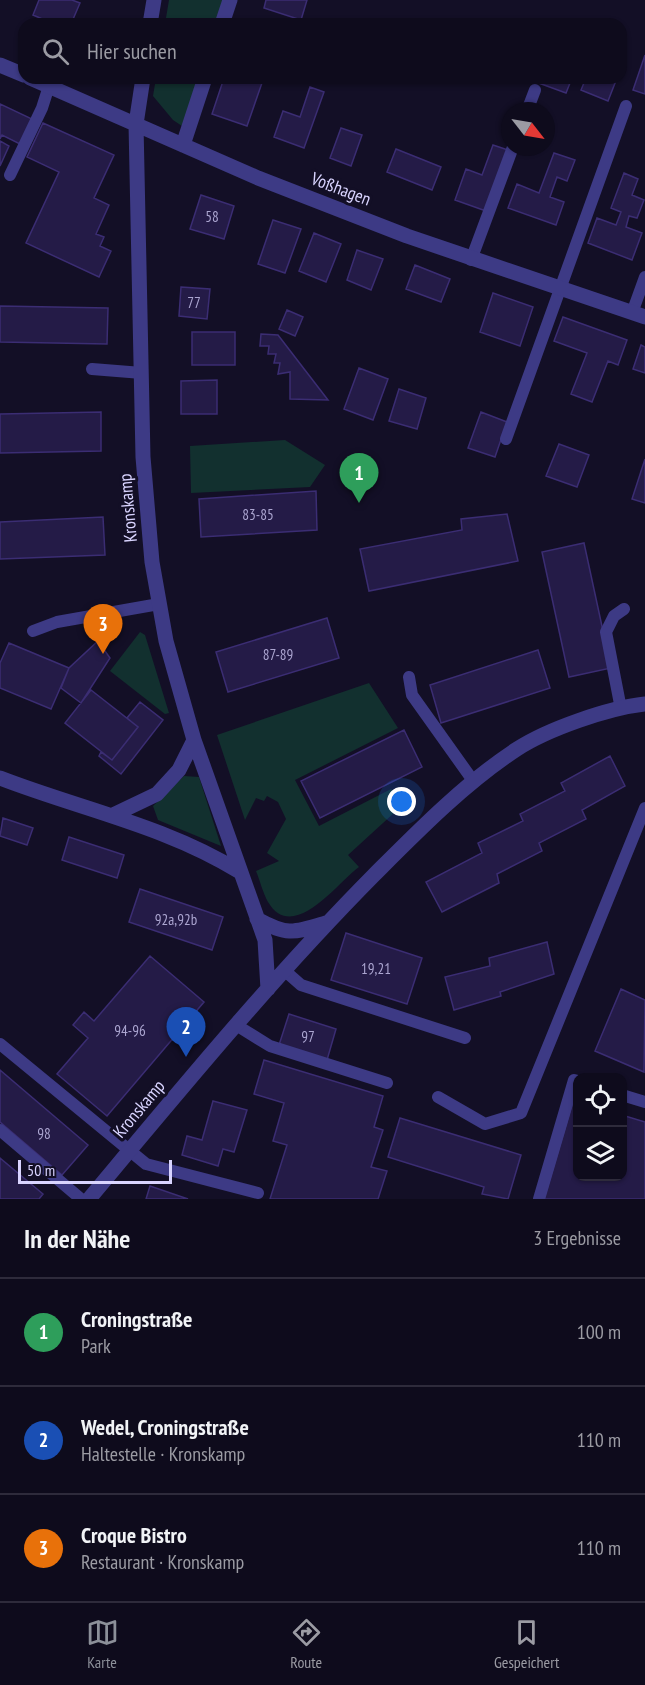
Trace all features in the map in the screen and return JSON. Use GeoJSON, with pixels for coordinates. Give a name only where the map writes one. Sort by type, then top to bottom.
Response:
{"type":"FeatureCollection","features":[{"type":"Feature","properties":{"kind":"street"},"geometry":{"type":"LineString","coordinates":[[151,18],[154,0]]}},
{"type":"Feature","properties":{"kind":"street"},"geometry":{"type":"LineString","coordinates":[[224,18],[230,0]]}},
{"type":"Feature","properties":{"kind":"street"},"geometry":{"type":"LineString","coordinates":[[0,65],[18,72]]}},
{"type":"Feature","properties":{"kind":"street","name":"Voßhagen"},"geometry":{"type":"LineString","coordinates":[[44,84],[258,178],[471,260],[638,315]]}},
{"type":"Feature","properties":{"kind":"street","name":"Kronskamp"},"geometry":{"type":"LineString","coordinates":[[89,1199],[268,989],[265,940],[194,740],[166,641],[159,604],[146,506],[136,124],[142,84]]}},
{"type":"Feature","properties":{"kind":"street"},"geometry":{"type":"LineString","coordinates":[[183,145],[203,84]]}},
{"type":"Feature","properties":{"kind":"street"},"geometry":{"type":"LineString","coordinates":[[268,989],[326,923],[402,848],[474,783],[518,748],[582,720],[645,704]]}},
{"type":"Feature","properties":{"kind":"street"},"geometry":{"type":"LineString","coordinates":[[113,815],[157,794],[179,770],[194,740]]}},
{"type":"Feature","properties":{"kind":"street"},"geometry":{"type":"LineString","coordinates":[[0,778],[113,815],[208,852],[240,872]]}},
{"type":"Feature","properties":{"kind":"street"},"geometry":{"type":"LineString","coordinates":[[257,919],[276,930],[293,933],[326,923]]}},
{"type":"Feature","properties":{"kind":"lane"},"geometry":{"type":"LineString","coordinates":[[10,176],[42,108],[49,86]]}},
{"type":"Feature","properties":{"kind":"lane"},"geometry":{"type":"LineString","coordinates":[[530,102],[535,90]]}},
{"type":"Feature","properties":{"kind":"lane"},"geometry":{"type":"LineString","coordinates":[[506,438],[626,106]]}},
{"type":"Feature","properties":{"kind":"lane"},"geometry":{"type":"LineString","coordinates":[[471,260],[510,156]]}},
{"type":"Feature","properties":{"kind":"lane"},"geometry":{"type":"LineString","coordinates":[[638,315],[645,277]]}},
{"type":"Feature","properties":{"kind":"lane"},"geometry":{"type":"LineString","coordinates":[[92,369],[142,372]]}},
{"type":"Feature","properties":{"kind":"lane"},"geometry":{"type":"LineString","coordinates":[[33,631],[57,622],[159,604]]}},
{"type":"Feature","properties":{"kind":"lane"},"geometry":{"type":"LineString","coordinates":[[621,709],[606,632],[614,616],[624,609]]}},
{"type":"Feature","properties":{"kind":"lane"},"geometry":{"type":"LineString","coordinates":[[409,677],[412,695],[474,783]]}},
{"type":"Feature","properties":{"kind":"lane"},"geometry":{"type":"LineString","coordinates":[[438,1097],[484,1124],[521,1113],[645,807]]}},
{"type":"Feature","properties":{"kind":"lane"},"geometry":{"type":"LineString","coordinates":[[284,970],[301,985],[465,1038]]}},
{"type":"Feature","properties":{"kind":"lane"},"geometry":{"type":"LineString","coordinates":[[236,1024],[270,1046],[387,1083]]}},
{"type":"Feature","properties":{"kind":"lane"},"geometry":{"type":"LineString","coordinates":[[0,1044],[146,1164],[258,1193]]}},
{"type":"Feature","properties":{"kind":"lane"},"geometry":{"type":"LineString","coordinates":[[539,1199],[573,1080]]}},
{"type":"Feature","properties":{"kind":"lane"},"geometry":{"type":"LineString","coordinates":[[627,1097],[645,1102]]}},
{"type":"Feature","properties":{"kind":"lane"},"geometry":{"type":"LineString","coordinates":[[0,1130],[81,1199]]}},
{"type":"Feature","properties":{"kind":"green space"},"geometry":{"type":"Polygon","coordinates":[[[169,0],[225,0],[219,18],[166,18],[169,0]]]}},
{"type":"Feature","properties":{"kind":"green space"},"geometry":{"type":"Polygon","coordinates":[[[155,84],[199,84],[185,128],[173,120],[153,96],[155,84]]]}},
{"type":"Feature","properties":{"kind":"green space"},"geometry":{"type":"Polygon","coordinates":[[[285,440],[325,465],[310,487],[191,493],[190,446],[285,440]]]}},
{"type":"Feature","properties":{"kind":"green space"},"geometry":{"type":"Polygon","coordinates":[[[140,632],[145,635],[169,713],[165,714],[110,671],[140,632]]]}},
{"type":"Feature","properties":{"kind":"green space"},"geometry":{"type":"Polygon","coordinates":[[[369,683],[398,728],[295,780],[319,826],[391,789],[406,802],[348,855],[359,867],[327,896],[302,914],[290,916],[278,913],[268,902],[256,871],[279,861],[267,853],[286,819],[278,802],[267,796],[264,801],[256,798],[245,820],[217,735],[369,683]]]}},
{"type":"Feature","properties":{"kind":"green space"},"geometry":{"type":"Polygon","coordinates":[[[184,776],[199,777],[221,846],[158,820],[153,806],[184,776]]]}},
{"type":"Feature","properties":{"kind":"building"},"geometry":{"type":"Polygon","coordinates":[[[39,0],[72,0],[80,3],[74,18],[40,18],[33,15],[39,0]]]}},
{"type":"Feature","properties":{"kind":"building"},"geometry":{"type":"Polygon","coordinates":[[[266,0],[307,0],[302,18],[264,8],[266,0]]]}},
{"type":"Feature","properties":{"kind":"building"},"geometry":{"type":"Polygon","coordinates":[[[645,55],[645,94],[633,90],[645,55]]]}},
{"type":"Feature","properties":{"kind":"building"},"geometry":{"type":"Polygon","coordinates":[[[222,84],[262,84],[247,126],[212,114],[222,84]]]}},
{"type":"Feature","properties":{"kind":"building"},"geometry":{"type":"Polygon","coordinates":[[[541,84],[570,84],[566,93],[541,84]]]}},
{"type":"Feature","properties":{"kind":"building"},"geometry":{"type":"Polygon","coordinates":[[[584,84],[615,84],[608,101],[581,90],[584,84]]]}},
{"type":"Feature","properties":{"kind":"building"},"geometry":{"type":"Polygon","coordinates":[[[310,87],[324,92],[304,148],[274,137],[283,111],[300,117],[310,87]]]}},
{"type":"Feature","properties":{"kind":"building"},"geometry":{"type":"Polygon","coordinates":[[[0,104],[32,119],[20,144],[2,135],[0,139],[0,104]]]}},
{"type":"Feature","properties":{"kind":"building"},"geometry":{"type":"Polygon","coordinates":[[[43,123],[114,155],[94,198],[109,205],[96,234],[104,237],[100,246],[111,251],[99,277],[26,243],[59,172],[27,157],[43,123]]]}},
{"type":"Feature","properties":{"kind":"building"},"geometry":{"type":"Polygon","coordinates":[[[341,128],[362,135],[351,166],[330,158],[341,128]]]}},
{"type":"Feature","properties":{"kind":"building"},"geometry":{"type":"Polygon","coordinates":[[[0,141],[9,146],[0,166],[0,141]]]}},
{"type":"Feature","properties":{"kind":"building"},"geometry":{"type":"Polygon","coordinates":[[[493,145],[501,148],[501,156],[506,156],[486,211],[455,200],[466,169],[482,175],[493,145]]]}},
{"type":"Feature","properties":{"kind":"building"},"geometry":{"type":"Polygon","coordinates":[[[396,149],[441,167],[432,190],[387,172],[396,149]]]}},
{"type":"Feature","properties":{"kind":"building"},"geometry":{"type":"Polygon","coordinates":[[[555,153],[575,160],[567,181],[557,177],[550,197],[564,202],[556,225],[508,208],[517,184],[539,193],[555,153]]]}},
{"type":"Feature","properties":{"kind":"building"},"geometry":{"type":"Polygon","coordinates":[[[624,173],[638,179],[632,195],[644,200],[637,218],[629,216],[626,227],[642,233],[632,260],[588,243],[597,218],[616,225],[621,212],[611,208],[624,173]]]}},
{"type":"Feature","properties":{"kind":"building"},"geometry":{"type":"Polygon","coordinates":[[[201,195],[234,206],[224,239],[190,229],[201,195]]]}},
{"type":"Feature","properties":{"kind":"building"},"geometry":{"type":"Polygon","coordinates":[[[273,220],[301,229],[285,273],[258,264],[273,220]]]}},
{"type":"Feature","properties":{"kind":"building"},"geometry":{"type":"Polygon","coordinates":[[[314,233],[341,244],[326,282],[299,271],[314,233]]]}},
{"type":"Feature","properties":{"kind":"building"},"geometry":{"type":"Polygon","coordinates":[[[357,250],[383,259],[371,290],[347,280],[357,250]]]}},
{"type":"Feature","properties":{"kind":"building"},"geometry":{"type":"Polygon","coordinates":[[[415,265],[450,279],[441,302],[406,289],[415,265]]]}},
{"type":"Feature","properties":{"kind":"building"},"geometry":{"type":"Polygon","coordinates":[[[181,287],[210,289],[207,319],[179,316],[181,287]]]}},
{"type":"Feature","properties":{"kind":"building"},"geometry":{"type":"Polygon","coordinates":[[[493,293],[533,307],[520,346],[480,332],[493,293]]]}},
{"type":"Feature","properties":{"kind":"building"},"geometry":{"type":"Polygon","coordinates":[[[0,306],[108,308],[107,344],[0,342],[0,306]]]}},
{"type":"Feature","properties":{"kind":"building"},"geometry":{"type":"Polygon","coordinates":[[[287,310],[303,317],[295,336],[279,329],[287,310]]]}},
{"type":"Feature","properties":{"kind":"building"},"geometry":{"type":"Polygon","coordinates":[[[563,317],[627,340],[618,365],[608,361],[592,402],[571,394],[587,353],[554,341],[563,317]]]}},
{"type":"Feature","properties":{"kind":"building"},"geometry":{"type":"Polygon","coordinates":[[[192,332],[235,332],[235,365],[192,365],[192,332]]]}},
{"type":"Feature","properties":{"kind":"building"},"geometry":{"type":"Polygon","coordinates":[[[261,334],[278,335],[328,400],[290,399],[290,372],[278,374],[280,363],[274,363],[276,354],[268,354],[269,346],[260,346],[261,334]]]}},
{"type":"Feature","properties":{"kind":"building"},"geometry":{"type":"Polygon","coordinates":[[[641,345],[645,347],[645,373],[633,369],[641,345]]]}},
{"type":"Feature","properties":{"kind":"building"},"geometry":{"type":"Polygon","coordinates":[[[359,368],[388,379],[373,420],[344,409],[359,368]]]}},
{"type":"Feature","properties":{"kind":"building"},"geometry":{"type":"Polygon","coordinates":[[[217,380],[217,414],[181,414],[181,381],[217,380]]]}},
{"type":"Feature","properties":{"kind":"building"},"geometry":{"type":"Polygon","coordinates":[[[399,389],[426,398],[417,429],[389,421],[399,389]]]}},
{"type":"Feature","properties":{"kind":"building"},"geometry":{"type":"Polygon","coordinates":[[[101,412],[101,451],[0,453],[0,414],[101,412]]]}},
{"type":"Feature","properties":{"kind":"building"},"geometry":{"type":"Polygon","coordinates":[[[481,412],[507,422],[495,457],[468,448],[481,412]]]}},
{"type":"Feature","properties":{"kind":"building"},"geometry":{"type":"Polygon","coordinates":[[[559,444],[589,455],[577,487],[546,476],[559,444]]]}},
{"type":"Feature","properties":{"kind":"building"},"geometry":{"type":"Polygon","coordinates":[[[645,459],[645,503],[632,499],[645,459]]]}},
{"type":"Feature","properties":{"kind":"building"},"geometry":{"type":"Polygon","coordinates":[[[316,491],[317,530],[201,537],[199,499],[316,491]]]}},
{"type":"Feature","properties":{"kind":"building"},"geometry":{"type":"Polygon","coordinates":[[[507,514],[518,561],[369,591],[360,549],[462,530],[461,519],[507,514]]]}},
{"type":"Feature","properties":{"kind":"building"},"geometry":{"type":"Polygon","coordinates":[[[103,517],[105,555],[0,559],[0,522],[103,517]]]}},
{"type":"Feature","properties":{"kind":"building"},"geometry":{"type":"Polygon","coordinates":[[[584,543],[611,668],[569,677],[542,552],[584,543]]]}},
{"type":"Feature","properties":{"kind":"building"},"geometry":{"type":"Polygon","coordinates":[[[327,618],[339,658],[228,692],[216,652],[327,618]]]}},
{"type":"Feature","properties":{"kind":"building"},"geometry":{"type":"Polygon","coordinates":[[[98,641],[110,658],[81,703],[61,688],[69,668],[98,641]]]}},
{"type":"Feature","properties":{"kind":"building"},"geometry":{"type":"Polygon","coordinates":[[[9,643],[69,668],[51,709],[0,688],[0,663],[9,643]]]}},
{"type":"Feature","properties":{"kind":"building"},"geometry":{"type":"Polygon","coordinates":[[[538,650],[550,688],[441,723],[430,685],[538,650]]]}},
{"type":"Feature","properties":{"kind":"building"},"geometry":{"type":"Polygon","coordinates":[[[91,690],[138,727],[112,760],[65,723],[91,690]]]}},
{"type":"Feature","properties":{"kind":"building"},"geometry":{"type":"Polygon","coordinates":[[[140,702],[163,720],[121,774],[99,756],[101,752],[112,760],[138,727],[127,718],[140,702]]]}},
{"type":"Feature","properties":{"kind":"building"},"geometry":{"type":"Polygon","coordinates":[[[404,730],[422,767],[320,818],[301,781],[404,730]]]}},
{"type":"Feature","properties":{"kind":"building"},"geometry":{"type":"Polygon","coordinates":[[[610,756],[625,786],[582,810],[586,819],[539,843],[542,851],[497,874],[499,883],[442,912],[426,882],[482,853],[478,843],[523,821],[520,814],[565,791],[561,783],[610,756]]]}},
{"type":"Feature","properties":{"kind":"building"},"geometry":{"type":"Polygon","coordinates":[[[3,818],[33,828],[27,845],[0,836],[3,818]]]}},
{"type":"Feature","properties":{"kind":"building"},"geometry":{"type":"Polygon","coordinates":[[[69,837],[124,855],[117,878],[62,860],[69,837]]]}},
{"type":"Feature","properties":{"kind":"building"},"geometry":{"type":"Polygon","coordinates":[[[140,889],[223,917],[212,950],[129,922],[140,889]]]}},
{"type":"Feature","properties":{"kind":"building"},"geometry":{"type":"Polygon","coordinates":[[[346,933],[422,958],[407,1004],[331,980],[346,933]]]}},
{"type":"Feature","properties":{"kind":"building"},"geometry":{"type":"Polygon","coordinates":[[[547,942],[554,974],[500,992],[501,996],[454,1010],[445,977],[490,966],[489,958],[547,942]]]}},
{"type":"Feature","properties":{"kind":"building"},"geometry":{"type":"Polygon","coordinates":[[[150,956],[204,1002],[107,1116],[57,1074],[88,1038],[73,1025],[84,1012],[94,1021],[150,956]]]}},
{"type":"Feature","properties":{"kind":"building"},"geometry":{"type":"Polygon","coordinates":[[[621,989],[645,1000],[644,1072],[595,1051],[621,989]]]}},
{"type":"Feature","properties":{"kind":"building"},"geometry":{"type":"Polygon","coordinates":[[[289,1014],[336,1029],[327,1060],[279,1045],[289,1014]]]}},
{"type":"Feature","properties":{"kind":"building"},"geometry":{"type":"Polygon","coordinates":[[[264,1060],[383,1096],[374,1127],[383,1130],[371,1167],[387,1171],[378,1199],[270,1199],[287,1145],[273,1141],[284,1103],[254,1094],[264,1060]]]}},
{"type":"Feature","properties":{"kind":"building"},"geometry":{"type":"Polygon","coordinates":[[[0,1070],[88,1145],[62,1175],[0,1122],[0,1070]]]}},
{"type":"Feature","properties":{"kind":"building"},"geometry":{"type":"Polygon","coordinates":[[[213,1101],[247,1110],[234,1152],[223,1149],[218,1166],[182,1155],[187,1136],[202,1140],[213,1101]]]}},
{"type":"Feature","properties":{"kind":"building"},"geometry":{"type":"Polygon","coordinates":[[[573,1101],[573,1181],[627,1181],[627,1117],[645,1122],[645,1199],[544,1199],[573,1101]]]}},
{"type":"Feature","properties":{"kind":"building"},"geometry":{"type":"Polygon","coordinates":[[[400,1118],[521,1155],[508,1199],[482,1194],[484,1187],[388,1157],[400,1118]]]}},
{"type":"Feature","properties":{"kind":"building"},"geometry":{"type":"Polygon","coordinates":[[[0,1158],[43,1194],[39,1199],[0,1199],[0,1158]]]}},
{"type":"Feature","properties":{"kind":"building"},"geometry":{"type":"Polygon","coordinates":[[[150,1186],[188,1199],[146,1199],[150,1186]]]}},
{"type":"Feature","properties":{"kind":"place","name":"Croningstraße"},"geometry":{"type":"Point","coordinates":[359,503]}},
{"type":"Feature","properties":{"kind":"place","name":"Croque Bistro"},"geometry":{"type":"Point","coordinates":[103,654]}},
{"type":"Feature","properties":{"kind":"place","name":"Wedel, Croningstraße"},"geometry":{"type":"Point","coordinates":[186,1057]}}]}
